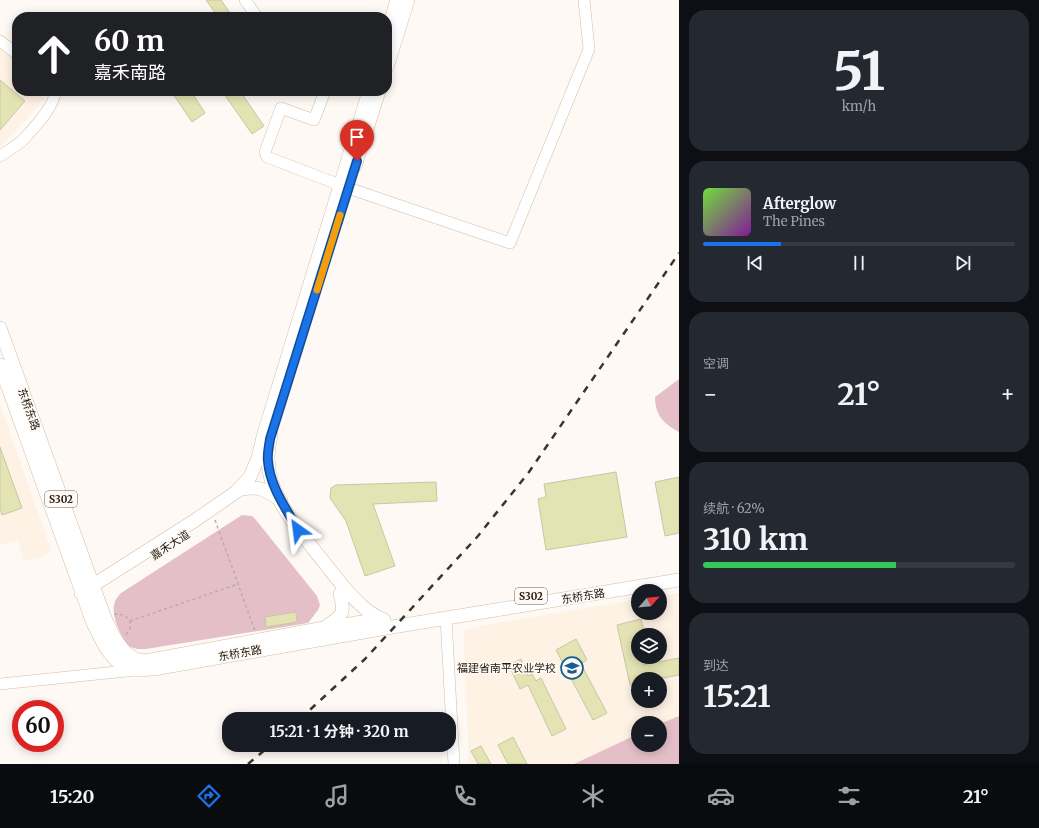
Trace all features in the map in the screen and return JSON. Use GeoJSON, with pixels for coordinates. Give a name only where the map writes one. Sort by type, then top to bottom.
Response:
{"type":"FeatureCollection","features":[{"type":"Feature","properties":{"kind":"main road"},"geometry":{"type":"LineString","coordinates":[[392,17],[397,0]]}},
{"type":"Feature","properties":{"kind":"main road"},"geometry":{"type":"LineString","coordinates":[[392,50],[408,0]]}},
{"type":"Feature","properties":{"kind":"main road"},"geometry":{"type":"LineString","coordinates":[[267,492],[259,469],[263,459],[266,441],[344,187],[368,96]]}},
{"type":"Feature","properties":{"kind":"main road"},"geometry":{"type":"LineString","coordinates":[[344,187],[377,96]]}},
{"type":"Feature","properties":{"kind":"main road","name":"东桥东路"},"geometry":{"type":"LineString","coordinates":[[0,328],[88,593],[92,623],[116,660],[127,668],[154,669],[325,633],[385,624],[679,571]]}},
{"type":"Feature","properties":{"kind":"main road","name":"东桥东路"},"geometry":{"type":"LineString","coordinates":[[0,366],[88,593],[104,616],[116,640],[125,652],[138,660],[151,660],[259,640]]}},
{"type":"Feature","properties":{"kind":"main road"},"geometry":{"type":"LineString","coordinates":[[252,483],[263,466],[266,441]]}},
{"type":"Feature","properties":{"kind":"main road"},"geometry":{"type":"LineString","coordinates":[[252,483],[263,459]]}},
{"type":"Feature","properties":{"kind":"main road"},"geometry":{"type":"LineString","coordinates":[[263,459],[271,479],[283,521],[343,592],[352,608],[376,626],[385,624]]}},
{"type":"Feature","properties":{"kind":"main road"},"geometry":{"type":"LineString","coordinates":[[252,483],[267,492],[278,504]]}},
{"type":"Feature","properties":{"kind":"main road","name":"嘉禾大道"},"geometry":{"type":"LineString","coordinates":[[88,593],[213,517],[252,483]]}},
{"type":"Feature","properties":{"kind":"main road"},"geometry":{"type":"LineString","coordinates":[[240,494],[259,496],[278,504]]}},
{"type":"Feature","properties":{"kind":"main road","name":"嘉禾大道"},"geometry":{"type":"LineString","coordinates":[[88,593],[194,521],[240,494]]}},
{"type":"Feature","properties":{"kind":"main road","name":"东桥东路"},"geometry":{"type":"LineString","coordinates":[[385,624],[446,618],[679,580]]}},
{"type":"Feature","properties":{"kind":"main road"},"geometry":{"type":"LineString","coordinates":[[343,592],[385,624]]}},
{"type":"Feature","properties":{"kind":"main road"},"geometry":{"type":"LineString","coordinates":[[325,633],[342,613],[344,607],[343,592]]}},
{"type":"Feature","properties":{"kind":"main road"},"geometry":{"type":"LineString","coordinates":[[343,625],[352,614],[352,608]]}},
{"type":"Feature","properties":{"kind":"main road"},"geometry":{"type":"LineString","coordinates":[[259,640],[325,633],[343,625],[368,621]]}},
{"type":"Feature","properties":{"kind":"street"},"geometry":{"type":"LineString","coordinates":[[245,0],[253,12]]}},
{"type":"Feature","properties":{"kind":"street"},"geometry":{"type":"LineString","coordinates":[[323,96],[314,120],[281,108],[265,152],[267,157],[344,187],[510,243],[589,49],[584,0]]}},
{"type":"Feature","properties":{"kind":"street"},"geometry":{"type":"LineString","coordinates":[[0,41],[12,50]]}},
{"type":"Feature","properties":{"kind":"street"},"geometry":{"type":"LineString","coordinates":[[0,156],[28,134],[52,104],[55,96]]}},
{"type":"Feature","properties":{"kind":"street"},"geometry":{"type":"LineString","coordinates":[[446,618],[454,764]]}},
{"type":"Feature","properties":{"kind":"street"},"geometry":{"type":"LineString","coordinates":[[0,684],[154,669]]}},
{"type":"Feature","properties":{"kind":"path"},"geometry":{"type":"LineString","coordinates":[[213,517],[259,640]]}},
{"type":"Feature","properties":{"kind":"path"},"geometry":{"type":"LineString","coordinates":[[130,621],[238,584]]}},
{"type":"Feature","properties":{"kind":"path"},"geometry":{"type":"LineString","coordinates":[[113,614],[124,616],[130,621]]}},
{"type":"Feature","properties":{"kind":"path"},"geometry":{"type":"LineString","coordinates":[[123,638],[129,632],[130,621]]}},
{"type":"Feature","properties":{"kind":"shaded area"},"geometry":{"type":"Polygon","coordinates":[[[0,48],[12,58],[12,96],[43,96],[43,101],[0,147],[0,48]]]}},
{"type":"Feature","properties":{"kind":"shaded area"},"geometry":{"type":"Polygon","coordinates":[[[679,379],[679,432],[669,426],[661,418],[655,403],[655,397],[679,379]]]}},
{"type":"Feature","properties":{"kind":"shaded area"},"geometry":{"type":"Polygon","coordinates":[[[0,404],[50,547],[50,553],[45,554],[38,559],[24,561],[18,540],[0,545],[0,404]]]}},
{"type":"Feature","properties":{"kind":"shaded area"},"geometry":{"type":"Polygon","coordinates":[[[242,515],[252,516],[256,520],[317,596],[320,605],[308,623],[146,649],[137,649],[127,646],[117,626],[114,612],[116,599],[121,593],[242,515]]]}},
{"type":"Feature","properties":{"kind":"shaded area","name":"福建省南平农业学校"},"geometry":{"type":"Polygon","coordinates":[[[679,593],[679,764],[469,764],[464,640],[465,630],[490,624],[631,600],[631,620],[667,620],[667,595],[679,593]]]}},
{"type":"Feature","properties":{"kind":"shaded area"},"geometry":{"type":"Polygon","coordinates":[[[679,716],[679,764],[574,764],[631,737],[631,752],[667,752],[667,721],[679,716]]]}},
{"type":"Feature","properties":{"kind":"building"},"geometry":{"type":"Polygon","coordinates":[[[206,0],[221,0],[229,12],[214,12],[206,0]]]}},
{"type":"Feature","properties":{"kind":"building"},"geometry":{"type":"Polygon","coordinates":[[[0,80],[12,90],[12,96],[19,96],[25,101],[0,130],[0,80]]]}},
{"type":"Feature","properties":{"kind":"building"},"geometry":{"type":"Polygon","coordinates":[[[174,96],[194,96],[205,113],[192,122],[174,96]]]}},
{"type":"Feature","properties":{"kind":"building"},"geometry":{"type":"Polygon","coordinates":[[[225,96],[243,96],[264,126],[252,134],[225,96]]]}},
{"type":"Feature","properties":{"kind":"building"},"geometry":{"type":"Polygon","coordinates":[[[0,447],[22,508],[2,515],[0,508],[0,447]]]}},
{"type":"Feature","properties":{"kind":"building"},"geometry":{"type":"Polygon","coordinates":[[[616,472],[627,537],[546,550],[538,499],[546,497],[544,484],[616,472]]]}},
{"type":"Feature","properties":{"kind":"building"},"geometry":{"type":"Polygon","coordinates":[[[679,477],[679,533],[665,536],[655,482],[679,477]]]}},
{"type":"Feature","properties":{"kind":"building"},"geometry":{"type":"Polygon","coordinates":[[[436,482],[437,501],[373,504],[395,566],[365,576],[346,521],[330,498],[331,488],[336,485],[436,482]]]}},
{"type":"Feature","properties":{"kind":"building"},"geometry":{"type":"Polygon","coordinates":[[[296,612],[297,622],[266,627],[265,617],[296,612]]]}},
{"type":"Feature","properties":{"kind":"building"},"geometry":{"type":"Polygon","coordinates":[[[641,620],[643,628],[631,628],[631,664],[667,664],[667,660],[679,658],[679,675],[667,677],[667,672],[631,672],[630,685],[617,625],[641,620]]]}},
{"type":"Feature","properties":{"kind":"building"},"geometry":{"type":"Polygon","coordinates":[[[576,639],[587,660],[581,664],[607,713],[593,720],[556,650],[576,639]]]}},
{"type":"Feature","properties":{"kind":"building"},"geometry":{"type":"Polygon","coordinates":[[[521,659],[528,676],[532,674],[536,681],[541,678],[566,729],[552,736],[528,685],[520,689],[509,665],[521,659]]]}},
{"type":"Feature","properties":{"kind":"building"},"geometry":{"type":"Polygon","coordinates":[[[513,737],[527,764],[508,764],[498,745],[513,737]]]}},
{"type":"Feature","properties":{"kind":"building"},"geometry":{"type":"Polygon","coordinates":[[[481,746],[491,764],[478,764],[471,751],[481,746]]]}},
{"type":"Feature","properties":{"kind":"railway"},"geometry":{"type":"LineString","coordinates":[[308,712],[365,659],[478,536],[529,472],[679,253]]}},
{"type":"Feature","properties":{"kind":"railway"},"geometry":{"type":"LineString","coordinates":[[248,764],[263,752]]}},
{"type":"Feature","properties":{"kind":"slow traffic"},"geometry":{"type":"LineString","coordinates":[[317,290],[340,215]]}},
{"type":"Feature","properties":{"kind":"place","name":"福建省南平农业学校"},"geometry":{"type":"Point","coordinates":[572,668]}},
{"type":"Feature","properties":{"kind":"route"},"geometry":{"type":"LineString","coordinates":[[298,530],[271,479],[268,460],[270,439],[357,161]]}}]}
